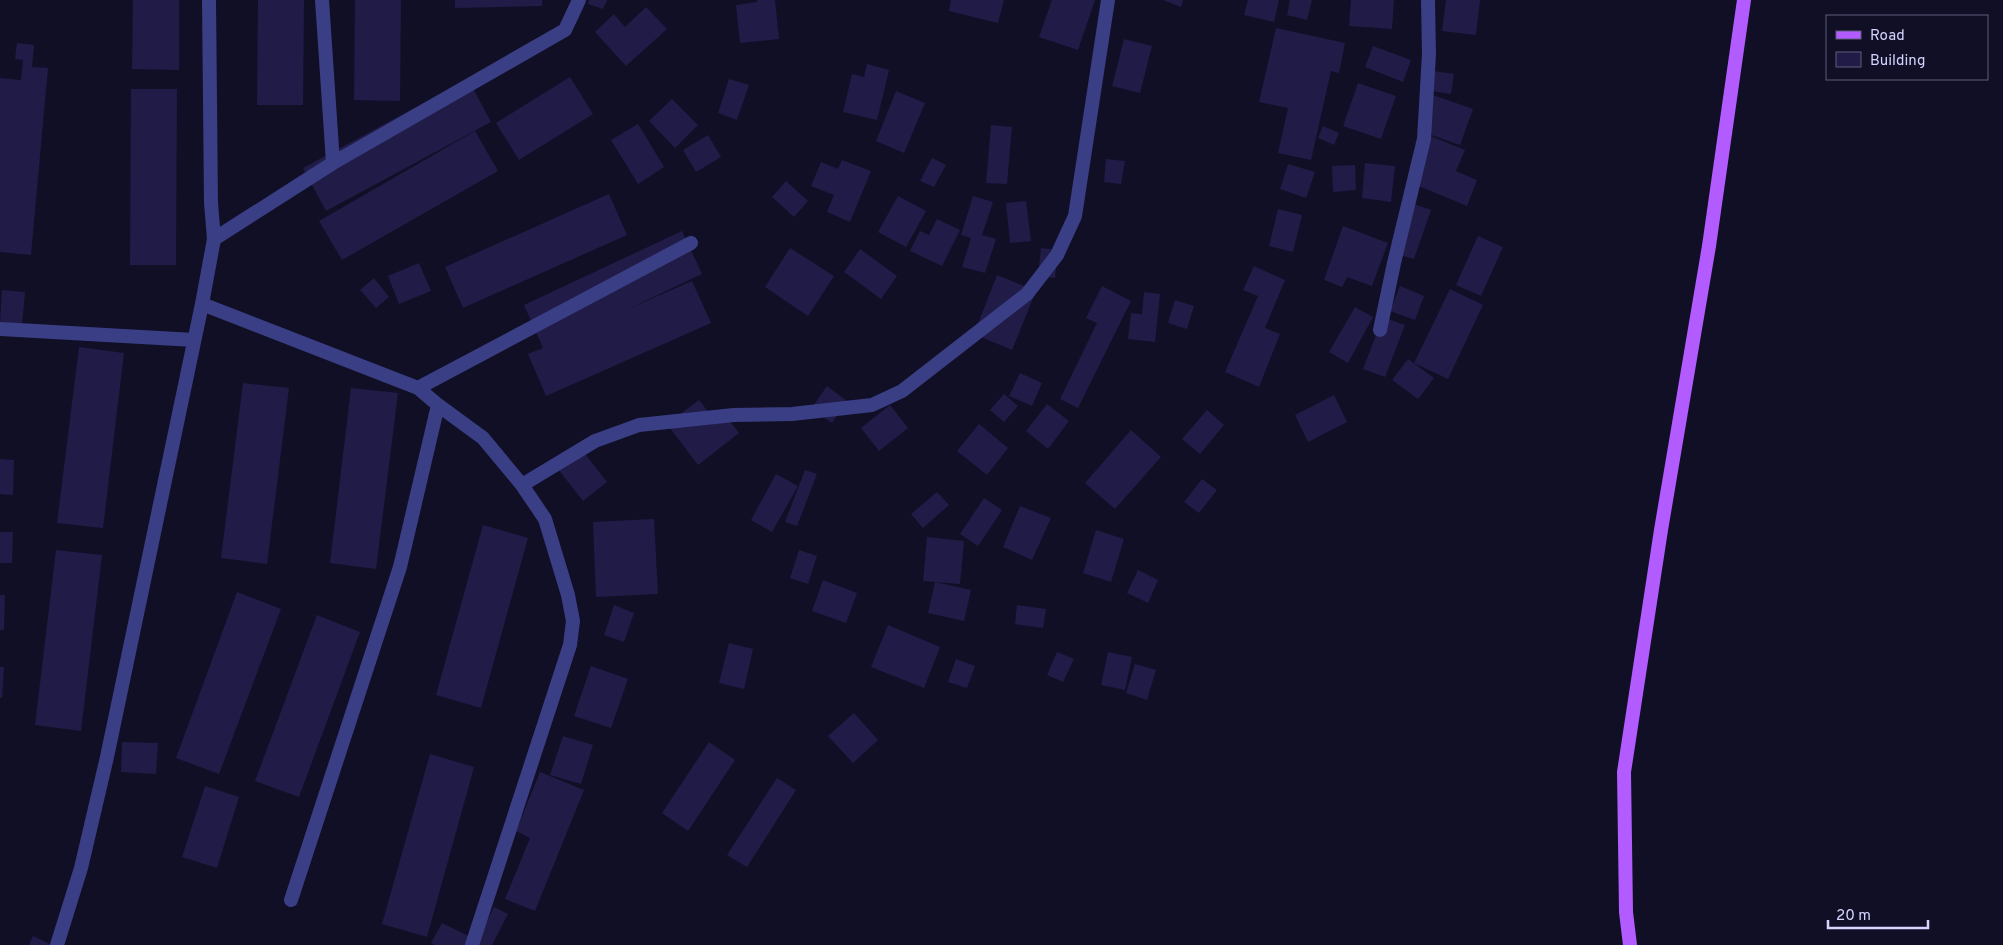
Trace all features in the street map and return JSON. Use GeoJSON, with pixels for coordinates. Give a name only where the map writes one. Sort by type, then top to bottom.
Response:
{"type":"FeatureCollection","features":[{"type":"Feature","properties":{"kind":"main road"},"geometry":{"type":"LineString","coordinates":[[1630,945],[1626,912],[1624,772],[1661,530],[1709,246],[1744,0]]}},
{"type":"Feature","properties":{"kind":"street"},"geometry":{"type":"LineString","coordinates":[[57,945],[60,941],[81,868],[107,757],[214,239],[211,203],[209,0]]}},
{"type":"Feature","properties":{"kind":"street"},"geometry":{"type":"LineString","coordinates":[[322,0],[333,163]]}},
{"type":"Feature","properties":{"kind":"street"},"geometry":{"type":"LineString","coordinates":[[214,239],[333,163],[565,30],[579,0]]}},
{"type":"Feature","properties":{"kind":"street"},"geometry":{"type":"LineString","coordinates":[[522,485],[595,441],[639,425],[734,415],[792,414],[872,405],[909,386],[1027,294],[1057,255],[1075,216],[1108,0]]}},
{"type":"Feature","properties":{"kind":"street"},"geometry":{"type":"LineString","coordinates":[[1380,330],[1424,139],[1429,54],[1428,0]]}},
{"type":"Feature","properties":{"kind":"street"},"geometry":{"type":"LineString","coordinates":[[418,388],[690,243]]}},
{"type":"Feature","properties":{"kind":"street"},"geometry":{"type":"LineString","coordinates":[[202,304],[418,388],[483,438],[522,485],[545,519],[568,595],[573,621],[570,645],[472,945]]}},
{"type":"Feature","properties":{"kind":"street"},"geometry":{"type":"LineString","coordinates":[[0,329],[194,340]]}},
{"type":"Feature","properties":{"kind":"street"},"geometry":{"type":"LineString","coordinates":[[291,900],[400,567],[438,405]]}},
{"type":"Feature","properties":{"kind":"building"},"geometry":{"type":"Polygon","coordinates":[[[133,0],[179,0],[179,70],[132,69],[133,0]]]}},
{"type":"Feature","properties":{"kind":"building"},"geometry":{"type":"Polygon","coordinates":[[[258,0],[304,0],[303,105],[257,105],[258,0]]]}},
{"type":"Feature","properties":{"kind":"building"},"geometry":{"type":"Polygon","coordinates":[[[355,0],[401,0],[400,101],[354,100],[355,0]]]}},
{"type":"Feature","properties":{"kind":"building"},"geometry":{"type":"Polygon","coordinates":[[[455,0],[542,0],[542,6],[455,8],[455,0]]]}},
{"type":"Feature","properties":{"kind":"building"},"geometry":{"type":"Polygon","coordinates":[[[589,0],[607,0],[603,9],[588,4],[589,0]]]}},
{"type":"Feature","properties":{"kind":"building"},"geometry":{"type":"Polygon","coordinates":[[[757,0],[775,0],[779,39],[740,43],[736,5],[757,2],[757,0]]]}},
{"type":"Feature","properties":{"kind":"building"},"geometry":{"type":"Polygon","coordinates":[[[951,0],[1004,0],[998,23],[949,11],[951,0]]]}},
{"type":"Feature","properties":{"kind":"building"},"geometry":{"type":"Polygon","coordinates":[[[1052,0],[1095,0],[1078,50],[1039,37],[1052,0]]]}},
{"type":"Feature","properties":{"kind":"building"},"geometry":{"type":"Polygon","coordinates":[[[1163,0],[1183,0],[1181,7],[1163,0]]]}},
{"type":"Feature","properties":{"kind":"building"},"geometry":{"type":"Polygon","coordinates":[[[1248,0],[1279,0],[1274,22],[1244,15],[1248,0]]]}},
{"type":"Feature","properties":{"kind":"building"},"geometry":{"type":"Polygon","coordinates":[[[1290,0],[1312,0],[1307,20],[1287,15],[1290,0]]]}},
{"type":"Feature","properties":{"kind":"building"},"geometry":{"type":"Polygon","coordinates":[[[1351,0],[1394,0],[1392,29],[1349,26],[1351,0]]]}},
{"type":"Feature","properties":{"kind":"building"},"geometry":{"type":"Polygon","coordinates":[[[1446,0],[1480,0],[1476,35],[1442,31],[1446,0]]]}},
{"type":"Feature","properties":{"kind":"building"},"geometry":{"type":"Polygon","coordinates":[[[646,7],[667,29],[626,66],[595,32],[614,14],[625,27],[646,7]]]}},
{"type":"Feature","properties":{"kind":"building"},"geometry":{"type":"Polygon","coordinates":[[[1276,28],[1345,43],[1339,73],[1331,71],[1311,160],[1278,153],[1288,108],[1259,102],[1276,28]]]}},
{"type":"Feature","properties":{"kind":"building"},"geometry":{"type":"Polygon","coordinates":[[[1124,39],[1152,46],[1140,93],[1112,86],[1124,39]]]}},
{"type":"Feature","properties":{"kind":"building"},"geometry":{"type":"Polygon","coordinates":[[[17,43],[34,45],[32,67],[48,68],[31,255],[0,252],[0,78],[21,80],[23,60],[15,59],[17,43]]]}},
{"type":"Feature","properties":{"kind":"building"},"geometry":{"type":"Polygon","coordinates":[[[1373,46],[1411,60],[1403,82],[1365,67],[1373,46]]]}},
{"type":"Feature","properties":{"kind":"building"},"geometry":{"type":"Polygon","coordinates":[[[867,64],[889,70],[877,120],[843,112],[852,74],[864,77],[867,64]]]}},
{"type":"Feature","properties":{"kind":"building"},"geometry":{"type":"Polygon","coordinates":[[[1434,71],[1454,74],[1451,94],[1431,91],[1434,71]]]}},
{"type":"Feature","properties":{"kind":"building"},"geometry":{"type":"Polygon","coordinates":[[[570,77],[593,114],[519,160],[496,123],[570,77]]]}},
{"type":"Feature","properties":{"kind":"building"},"geometry":{"type":"Polygon","coordinates":[[[468,79],[491,122],[326,211],[303,168],[468,79]]]}},
{"type":"Feature","properties":{"kind":"building"},"geometry":{"type":"Polygon","coordinates":[[[729,79],[749,85],[737,120],[718,113],[729,79]]]}},
{"type":"Feature","properties":{"kind":"building"},"geometry":{"type":"Polygon","coordinates":[[[1358,83],[1396,96],[1381,139],[1343,126],[1358,83]]]}},
{"type":"Feature","properties":{"kind":"building"},"geometry":{"type":"Polygon","coordinates":[[[131,89],[177,89],[176,265],[130,265],[131,89]]]}},
{"type":"Feature","properties":{"kind":"building"},"geometry":{"type":"Polygon","coordinates":[[[896,91],[925,103],[904,153],[876,141],[896,91]]]}},
{"type":"Feature","properties":{"kind":"building"},"geometry":{"type":"Polygon","coordinates":[[[1430,94],[1473,109],[1460,145],[1417,130],[1430,94]]]}},
{"type":"Feature","properties":{"kind":"building"},"geometry":{"type":"Polygon","coordinates":[[[672,99],[698,125],[675,148],[649,121],[672,99]]]}},
{"type":"Feature","properties":{"kind":"building"},"geometry":{"type":"Polygon","coordinates":[[[638,124],[664,167],[638,184],[611,140],[638,124]]]}},
{"type":"Feature","properties":{"kind":"building"},"geometry":{"type":"Polygon","coordinates":[[[991,125],[1012,127],[1007,184],[986,183],[991,125]]]}},
{"type":"Feature","properties":{"kind":"building"},"geometry":{"type":"Polygon","coordinates":[[[1323,126],[1339,133],[1334,145],[1318,138],[1323,126]]]}},
{"type":"Feature","properties":{"kind":"building"},"geometry":{"type":"Polygon","coordinates":[[[475,131],[498,171],[342,260],[319,221],[475,131]]]}},
{"type":"Feature","properties":{"kind":"building"},"geometry":{"type":"Polygon","coordinates":[[[708,135],[721,157],[696,172],[683,150],[708,135]]]}},
{"type":"Feature","properties":{"kind":"building"},"geometry":{"type":"Polygon","coordinates":[[[1428,135],[1465,150],[1456,171],[1477,180],[1467,206],[1409,182],[1428,135]]]}},
{"type":"Feature","properties":{"kind":"building"},"geometry":{"type":"Polygon","coordinates":[[[932,158],[946,165],[934,187],[920,181],[932,158]]]}},
{"type":"Feature","properties":{"kind":"building"},"geometry":{"type":"Polygon","coordinates":[[[1106,159],[1125,161],[1121,184],[1104,182],[1106,159]]]}},
{"type":"Feature","properties":{"kind":"building"},"geometry":{"type":"Polygon","coordinates":[[[842,160],[871,171],[850,222],[827,212],[834,195],[811,186],[821,162],[838,169],[842,160]]]}},
{"type":"Feature","properties":{"kind":"building"},"geometry":{"type":"Polygon","coordinates":[[[1365,163],[1395,166],[1391,202],[1362,198],[1365,163]]]}},
{"type":"Feature","properties":{"kind":"building"},"geometry":{"type":"Polygon","coordinates":[[[1288,164],[1315,172],[1306,198],[1280,189],[1288,164]]]}},
{"type":"Feature","properties":{"kind":"building"},"geometry":{"type":"Polygon","coordinates":[[[1355,165],[1356,190],[1333,192],[1332,166],[1355,165]]]}},
{"type":"Feature","properties":{"kind":"building"},"geometry":{"type":"Polygon","coordinates":[[[786,181],[808,201],[794,217],[772,197],[786,181]]]}},
{"type":"Feature","properties":{"kind":"building"},"geometry":{"type":"Polygon","coordinates":[[[609,194],[627,235],[463,308],[445,267],[609,194]]]}},
{"type":"Feature","properties":{"kind":"building"},"geometry":{"type":"Polygon","coordinates":[[[898,196],[926,211],[906,247],[878,232],[898,196]]]}},
{"type":"Feature","properties":{"kind":"building"},"geometry":{"type":"Polygon","coordinates":[[[973,196],[993,202],[982,235],[996,239],[985,273],[962,267],[971,238],[961,235],[973,196]]]}},
{"type":"Feature","properties":{"kind":"building"},"geometry":{"type":"Polygon","coordinates":[[[1026,201],[1031,241],[1010,243],[1006,203],[1026,201]]]}},
{"type":"Feature","properties":{"kind":"building"},"geometry":{"type":"Polygon","coordinates":[[[1411,203],[1431,210],[1414,259],[1393,253],[1411,203]]]}},
{"type":"Feature","properties":{"kind":"building"},"geometry":{"type":"Polygon","coordinates":[[[1278,209],[1302,215],[1293,252],[1269,246],[1278,209]]]}},
{"type":"Feature","properties":{"kind":"building"},"geometry":{"type":"Polygon","coordinates":[[[937,219],[960,230],[942,266],[910,251],[920,231],[929,235],[937,219]]]}},
{"type":"Feature","properties":{"kind":"building"},"geometry":{"type":"Polygon","coordinates":[[[1343,226],[1388,243],[1372,286],[1347,277],[1342,287],[1324,280],[1343,226]]]}},
{"type":"Feature","properties":{"kind":"building"},"geometry":{"type":"Polygon","coordinates":[[[682,231],[702,274],[628,309],[692,281],[711,323],[546,396],[528,354],[543,348],[524,305],[682,231]]]}},
{"type":"Feature","properties":{"kind":"building"},"geometry":{"type":"Polygon","coordinates":[[[1478,236],[1503,247],[1481,296],[1456,285],[1478,236]]]}},
{"type":"Feature","properties":{"kind":"building"},"geometry":{"type":"Polygon","coordinates":[[[790,248],[834,276],[808,316],[765,287],[790,248]]]}},
{"type":"Feature","properties":{"kind":"building"},"geometry":{"type":"Polygon","coordinates":[[[1041,248],[1058,250],[1055,278],[1038,276],[1041,248]]]}},
{"type":"Feature","properties":{"kind":"building"},"geometry":{"type":"Polygon","coordinates":[[[860,249],[897,276],[881,299],[844,272],[860,249]]]}},
{"type":"Feature","properties":{"kind":"building"},"geometry":{"type":"Polygon","coordinates":[[[419,263],[431,291],[399,304],[388,276],[419,263]]]}},
{"type":"Feature","properties":{"kind":"building"},"geometry":{"type":"Polygon","coordinates":[[[1254,266],[1285,280],[1265,328],[1280,334],[1259,387],[1225,372],[1258,296],[1243,290],[1254,266]]]}},
{"type":"Feature","properties":{"kind":"building"},"geometry":{"type":"Polygon","coordinates":[[[997,275],[1036,291],[1012,350],[974,334],[997,275]]]}},
{"type":"Feature","properties":{"kind":"building"},"geometry":{"type":"Polygon","coordinates":[[[374,278],[389,297],[376,308],[360,290],[374,278]]]}},
{"type":"Feature","properties":{"kind":"building"},"geometry":{"type":"Polygon","coordinates":[[[1102,286],[1131,301],[1078,408],[1060,399],[1097,323],[1086,318],[1102,286]]]}},
{"type":"Feature","properties":{"kind":"building"},"geometry":{"type":"Polygon","coordinates":[[[1400,286],[1424,296],[1415,320],[1390,311],[1400,286]]]}},
{"type":"Feature","properties":{"kind":"building"},"geometry":{"type":"Polygon","coordinates":[[[1450,289],[1483,305],[1448,379],[1414,363],[1450,289]]]}},
{"type":"Feature","properties":{"kind":"building"},"geometry":{"type":"Polygon","coordinates":[[[2,290],[25,292],[22,325],[0,324],[2,290]]]}},
{"type":"Feature","properties":{"kind":"building"},"geometry":{"type":"Polygon","coordinates":[[[1144,292],[1160,294],[1155,342],[1128,339],[1131,313],[1142,314],[1144,292]]]}},
{"type":"Feature","properties":{"kind":"building"},"geometry":{"type":"Polygon","coordinates":[[[1175,300],[1194,306],[1187,329],[1168,323],[1175,300]]]}},
{"type":"Feature","properties":{"kind":"building"},"geometry":{"type":"Polygon","coordinates":[[[1355,307],[1373,317],[1348,363],[1329,352],[1355,307]]]}},
{"type":"Feature","properties":{"kind":"building"},"geometry":{"type":"Polygon","coordinates":[[[1383,317],[1405,325],[1385,377],[1363,369],[1383,317]]]}},
{"type":"Feature","properties":{"kind":"building"},"geometry":{"type":"Polygon","coordinates":[[[79,347],[124,353],[103,528],[57,523],[79,347]]]}},
{"type":"Feature","properties":{"kind":"building"},"geometry":{"type":"Polygon","coordinates":[[[1408,359],[1434,378],[1418,399],[1392,380],[1408,359]]]}},
{"type":"Feature","properties":{"kind":"building"},"geometry":{"type":"Polygon","coordinates":[[[1020,373],[1042,383],[1032,406],[1009,396],[1020,373]]]}},
{"type":"Feature","properties":{"kind":"building"},"geometry":{"type":"Polygon","coordinates":[[[243,383],[289,388],[267,564],[221,558],[243,383]]]}},
{"type":"Feature","properties":{"kind":"building"},"geometry":{"type":"Polygon","coordinates":[[[827,386],[847,401],[832,423],[811,409],[827,386]]]}},
{"type":"Feature","properties":{"kind":"building"},"geometry":{"type":"Polygon","coordinates":[[[351,388],[398,393],[376,569],[330,563],[351,388]]]}},
{"type":"Feature","properties":{"kind":"building"},"geometry":{"type":"Polygon","coordinates":[[[1004,394],[1018,406],[1004,422],[990,410],[1004,394]]]}},
{"type":"Feature","properties":{"kind":"building"},"geometry":{"type":"Polygon","coordinates":[[[1334,395],[1347,422],[1308,442],[1295,415],[1334,395]]]}},
{"type":"Feature","properties":{"kind":"building"},"geometry":{"type":"Polygon","coordinates":[[[699,400],[713,418],[722,411],[739,433],[698,465],[667,424],[699,400]]]}},
{"type":"Feature","properties":{"kind":"building"},"geometry":{"type":"Polygon","coordinates":[[[1047,404],[1069,421],[1048,449],[1026,431],[1047,404]]]}},
{"type":"Feature","properties":{"kind":"building"},"geometry":{"type":"Polygon","coordinates":[[[890,405],[908,428],[879,451],[861,428],[890,405]]]}},
{"type":"Feature","properties":{"kind":"building"},"geometry":{"type":"Polygon","coordinates":[[[1207,410],[1224,425],[1200,454],[1182,439],[1207,410]]]}},
{"type":"Feature","properties":{"kind":"building"},"geometry":{"type":"Polygon","coordinates":[[[979,424],[1008,448],[987,475],[957,451],[979,424]]]}},
{"type":"Feature","properties":{"kind":"building"},"geometry":{"type":"Polygon","coordinates":[[[1131,430],[1161,457],[1115,509],[1085,483],[1131,430]]]}},
{"type":"Feature","properties":{"kind":"building"},"geometry":{"type":"Polygon","coordinates":[[[578,445],[607,482],[583,501],[554,464],[578,445]]]}},
{"type":"Feature","properties":{"kind":"building"},"geometry":{"type":"Polygon","coordinates":[[[0,459],[14,460],[13,495],[0,494],[0,459]]]}},
{"type":"Feature","properties":{"kind":"building"},"geometry":{"type":"Polygon","coordinates":[[[805,470],[817,474],[797,526],[785,522],[805,470]]]}},
{"type":"Feature","properties":{"kind":"building"},"geometry":{"type":"Polygon","coordinates":[[[776,474],[798,486],[772,532],[751,520],[776,474]]]}},
{"type":"Feature","properties":{"kind":"building"},"geometry":{"type":"Polygon","coordinates":[[[1202,479],[1217,490],[1199,513],[1184,502],[1202,479]]]}},
{"type":"Feature","properties":{"kind":"building"},"geometry":{"type":"Polygon","coordinates":[[[937,492],[949,505],[923,528],[911,514],[937,492]]]}},
{"type":"Feature","properties":{"kind":"building"},"geometry":{"type":"Polygon","coordinates":[[[984,498],[1002,510],[978,546],[960,534],[984,498]]]}},
{"type":"Feature","properties":{"kind":"building"},"geometry":{"type":"Polygon","coordinates":[[[1020,506],[1051,518],[1032,560],[1003,547],[1020,506]]]}},
{"type":"Feature","properties":{"kind":"building"},"geometry":{"type":"Polygon","coordinates":[[[654,519],[658,594],[596,597],[593,522],[654,519]]]}},
{"type":"Feature","properties":{"kind":"building"},"geometry":{"type":"Polygon","coordinates":[[[483,525],[528,538],[481,708],[436,695],[483,525]]]}},
{"type":"Feature","properties":{"kind":"building"},"geometry":{"type":"Polygon","coordinates":[[[1096,530],[1124,539],[1111,582],[1083,573],[1096,530]]]}},
{"type":"Feature","properties":{"kind":"building"},"geometry":{"type":"Polygon","coordinates":[[[0,532],[13,532],[12,563],[0,563],[0,532]]]}},
{"type":"Feature","properties":{"kind":"building"},"geometry":{"type":"Polygon","coordinates":[[[927,537],[964,541],[960,584],[923,581],[927,537]]]}},
{"type":"Feature","properties":{"kind":"building"},"geometry":{"type":"Polygon","coordinates":[[[56,550],[102,555],[81,731],[35,725],[56,550]]]}},
{"type":"Feature","properties":{"kind":"building"},"geometry":{"type":"Polygon","coordinates":[[[799,550],[817,556],[808,584],[790,578],[799,550]]]}},
{"type":"Feature","properties":{"kind":"building"},"geometry":{"type":"Polygon","coordinates":[[[1138,570],[1158,580],[1148,603],[1127,593],[1138,570]]]}},
{"type":"Feature","properties":{"kind":"building"},"geometry":{"type":"Polygon","coordinates":[[[823,580],[857,593],[846,623],[812,611],[823,580]]]}},
{"type":"Feature","properties":{"kind":"building"},"geometry":{"type":"Polygon","coordinates":[[[935,582],[971,590],[964,621],[928,613],[935,582]]]}},
{"type":"Feature","properties":{"kind":"building"},"geometry":{"type":"Polygon","coordinates":[[[237,592],[281,609],[219,774],[176,758],[237,592]]]}},
{"type":"Feature","properties":{"kind":"building"},"geometry":{"type":"Polygon","coordinates":[[[0,595],[5,595],[4,630],[0,630],[0,595]]]}},
{"type":"Feature","properties":{"kind":"building"},"geometry":{"type":"Polygon","coordinates":[[[614,605],[634,613],[624,642],[604,635],[614,605]]]}},
{"type":"Feature","properties":{"kind":"building"},"geometry":{"type":"Polygon","coordinates":[[[1017,605],[1046,609],[1043,628],[1015,624],[1017,605]]]}},
{"type":"Feature","properties":{"kind":"building"},"geometry":{"type":"Polygon","coordinates":[[[317,615],[360,632],[299,797],[255,781],[317,615]]]}},
{"type":"Feature","properties":{"kind":"building"},"geometry":{"type":"Polygon","coordinates":[[[888,625],[940,647],[924,688],[871,667],[888,625]]]}},
{"type":"Feature","properties":{"kind":"building"},"geometry":{"type":"Polygon","coordinates":[[[729,643],[753,649],[744,689],[719,683],[729,643]]]}},
{"type":"Feature","properties":{"kind":"building"},"geometry":{"type":"Polygon","coordinates":[[[1057,652],[1074,659],[1063,682],[1047,675],[1057,652]]]}},
{"type":"Feature","properties":{"kind":"building"},"geometry":{"type":"Polygon","coordinates":[[[1108,652],[1132,657],[1125,690],[1101,685],[1108,652]]]}},
{"type":"Feature","properties":{"kind":"building"},"geometry":{"type":"Polygon","coordinates":[[[956,659],[975,666],[967,688],[948,682],[956,659]]]}},
{"type":"Feature","properties":{"kind":"building"},"geometry":{"type":"Polygon","coordinates":[[[1135,664],[1156,670],[1147,700],[1126,693],[1135,664]]]}},
{"type":"Feature","properties":{"kind":"building"},"geometry":{"type":"Polygon","coordinates":[[[591,666],[628,679],[611,728],[574,716],[591,666]]]}},
{"type":"Feature","properties":{"kind":"building"},"geometry":{"type":"Polygon","coordinates":[[[0,667],[4,667],[2,698],[0,698],[0,667]]]}},
{"type":"Feature","properties":{"kind":"building"},"geometry":{"type":"Polygon","coordinates":[[[854,713],[878,740],[853,763],[828,736],[854,713]]]}},
{"type":"Feature","properties":{"kind":"building"},"geometry":{"type":"Polygon","coordinates":[[[563,736],[593,745],[581,784],[550,775],[563,736]]]}},
{"type":"Feature","properties":{"kind":"building"},"geometry":{"type":"Polygon","coordinates":[[[122,742],[158,743],[156,774],[121,772],[122,742]]]}},
{"type":"Feature","properties":{"kind":"building"},"geometry":{"type":"Polygon","coordinates":[[[709,742],[735,760],[688,831],[662,813],[709,742]]]}},
{"type":"Feature","properties":{"kind":"building"},"geometry":{"type":"Polygon","coordinates":[[[430,754],[474,767],[427,937],[382,924],[430,754]]]}},
{"type":"Feature","properties":{"kind":"building"},"geometry":{"type":"Polygon","coordinates":[[[540,772],[584,790],[535,911],[505,899],[530,838],[516,831],[540,772]]]}},
{"type":"Feature","properties":{"kind":"building"},"geometry":{"type":"Polygon","coordinates":[[[777,778],[796,790],[747,867],[727,855],[777,778]]]}},
{"type":"Feature","properties":{"kind":"building"},"geometry":{"type":"Polygon","coordinates":[[[205,786],[239,797],[217,868],[182,857],[205,786]]]}},
{"type":"Feature","properties":{"kind":"building"},"geometry":{"type":"Polygon","coordinates":[[[494,907],[508,914],[492,945],[434,945],[431,943],[442,923],[477,940],[494,907]]]}},
{"type":"Feature","properties":{"kind":"building"},"geometry":{"type":"Polygon","coordinates":[[[33,936],[52,945],[29,945],[33,936]]]}}]}
